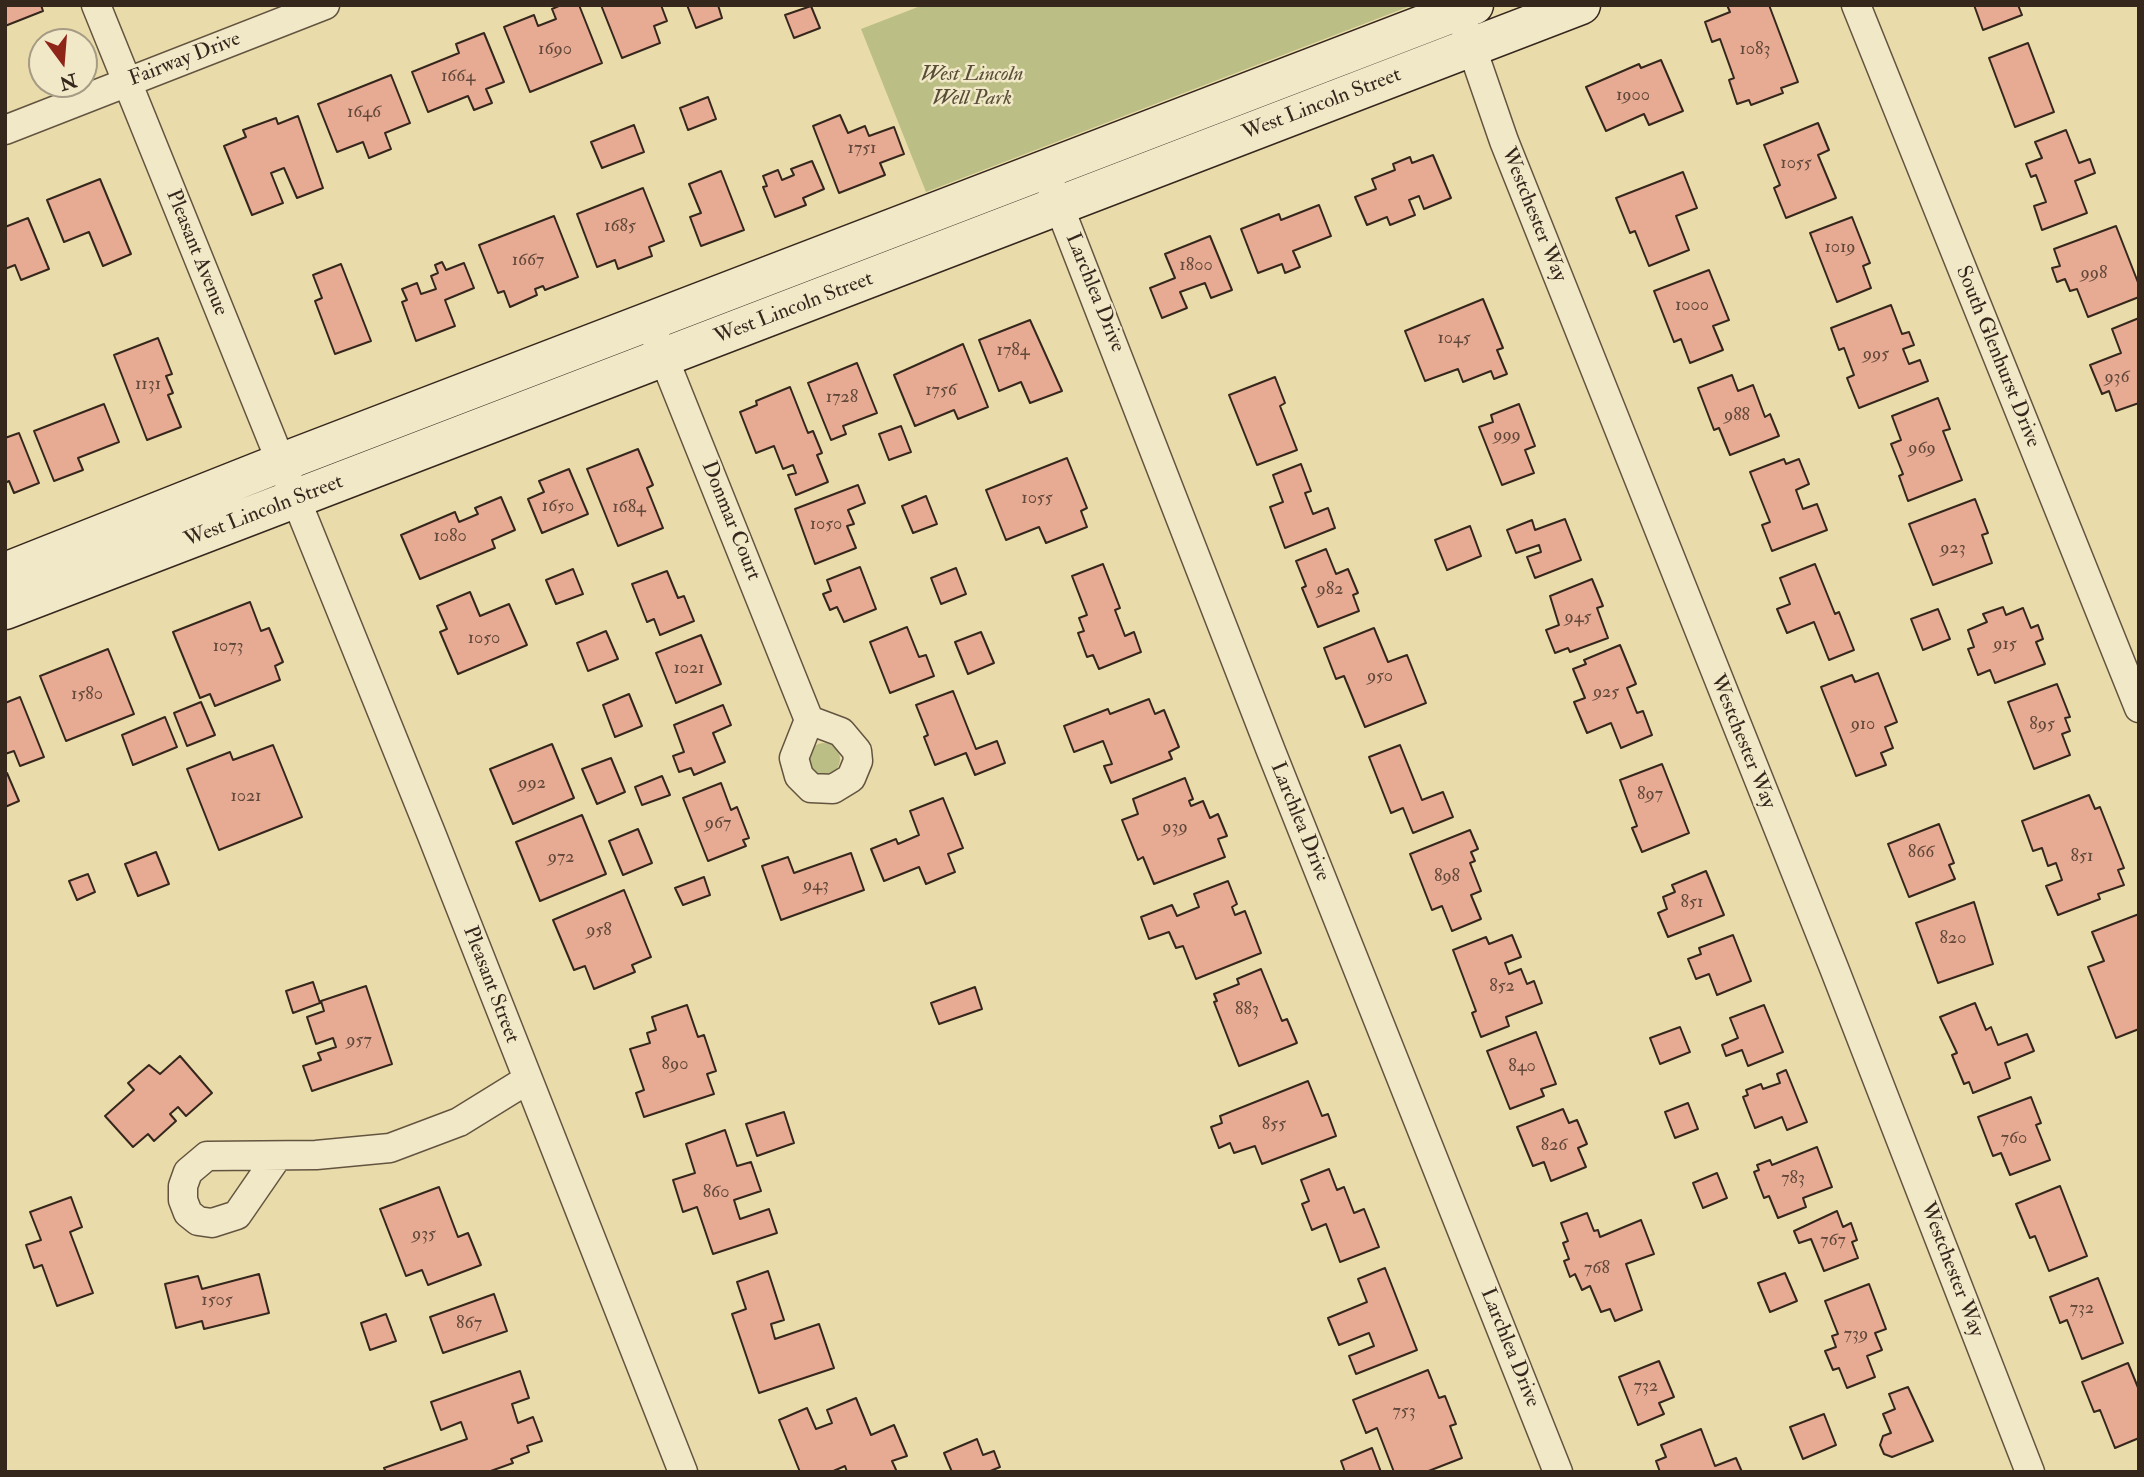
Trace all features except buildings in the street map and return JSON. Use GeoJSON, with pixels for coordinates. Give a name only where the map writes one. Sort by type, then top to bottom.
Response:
{"type":"FeatureCollection","features":[{"type":"Feature","properties":{"kind":"street","name":"Pleasant Avenue"},"geometry":{"type":"LineString","coordinates":[[96,5],[295,500]]}},
{"type":"Feature","properties":{"kind":"street","name":"Fairway Drive"},"geometry":{"type":"LineString","coordinates":[[5,130],[325,5]]}},
{"type":"Feature","properties":{"kind":"street","name":"West Lincoln Street"},"geometry":{"type":"LineString","coordinates":[[5,610],[1581,5]]}},
{"type":"Feature","properties":{"kind":"street","name":"South Glenhurst Drive"},"geometry":{"type":"LineString","coordinates":[[1856,5],[2139,708]]}},
{"type":"Feature","properties":{"kind":"street","name":"West Lincoln Street"},"geometry":{"type":"LineString","coordinates":[[5,572],[280,463],[1466,8]]}},
{"type":"Feature","properties":{"kind":"street","name":"Westchester Way"},"geometry":{"type":"LineString","coordinates":[[1466,8],[1472,47],[1504,141],[1625,451],[1839,981],[2030,1472]]}},
{"type":"Feature","properties":{"kind":"street","name":"Larchlea Drive"},"geometry":{"type":"LineString","coordinates":[[1045,169],[1271,751],[1558,1472]]}},
{"type":"Feature","properties":{"kind":"street","name":"Donmar Court"},"geometry":{"type":"LineString","coordinates":[[650,323],[808,720]]}},
{"type":"Feature","properties":{"kind":"street","name":"Pleasant Street"},"geometry":{"type":"LineString","coordinates":[[295,500],[432,833],[683,1472]]}},
{"type":"Feature","properties":{"kind":"street"},"geometry":{"type":"LineString","coordinates":[[277,1157],[351,1153],[410,1143],[459,1122],[527,1080]]}},
{"type":"Feature","properties":{"kind":"green space","name":"West Lincoln Well Park"},"geometry":{"type":"Polygon","coordinates":[[[923,5],[1413,5],[926,192],[861,29],[923,5]]]}},
{"type":"Feature","properties":{"kind":"green space"},"geometry":{"type":"Polygon","coordinates":[[[824,743],[835,748],[840,759],[835,770],[824,775],[813,770],[808,759],[813,748],[824,743]]]}}]}
